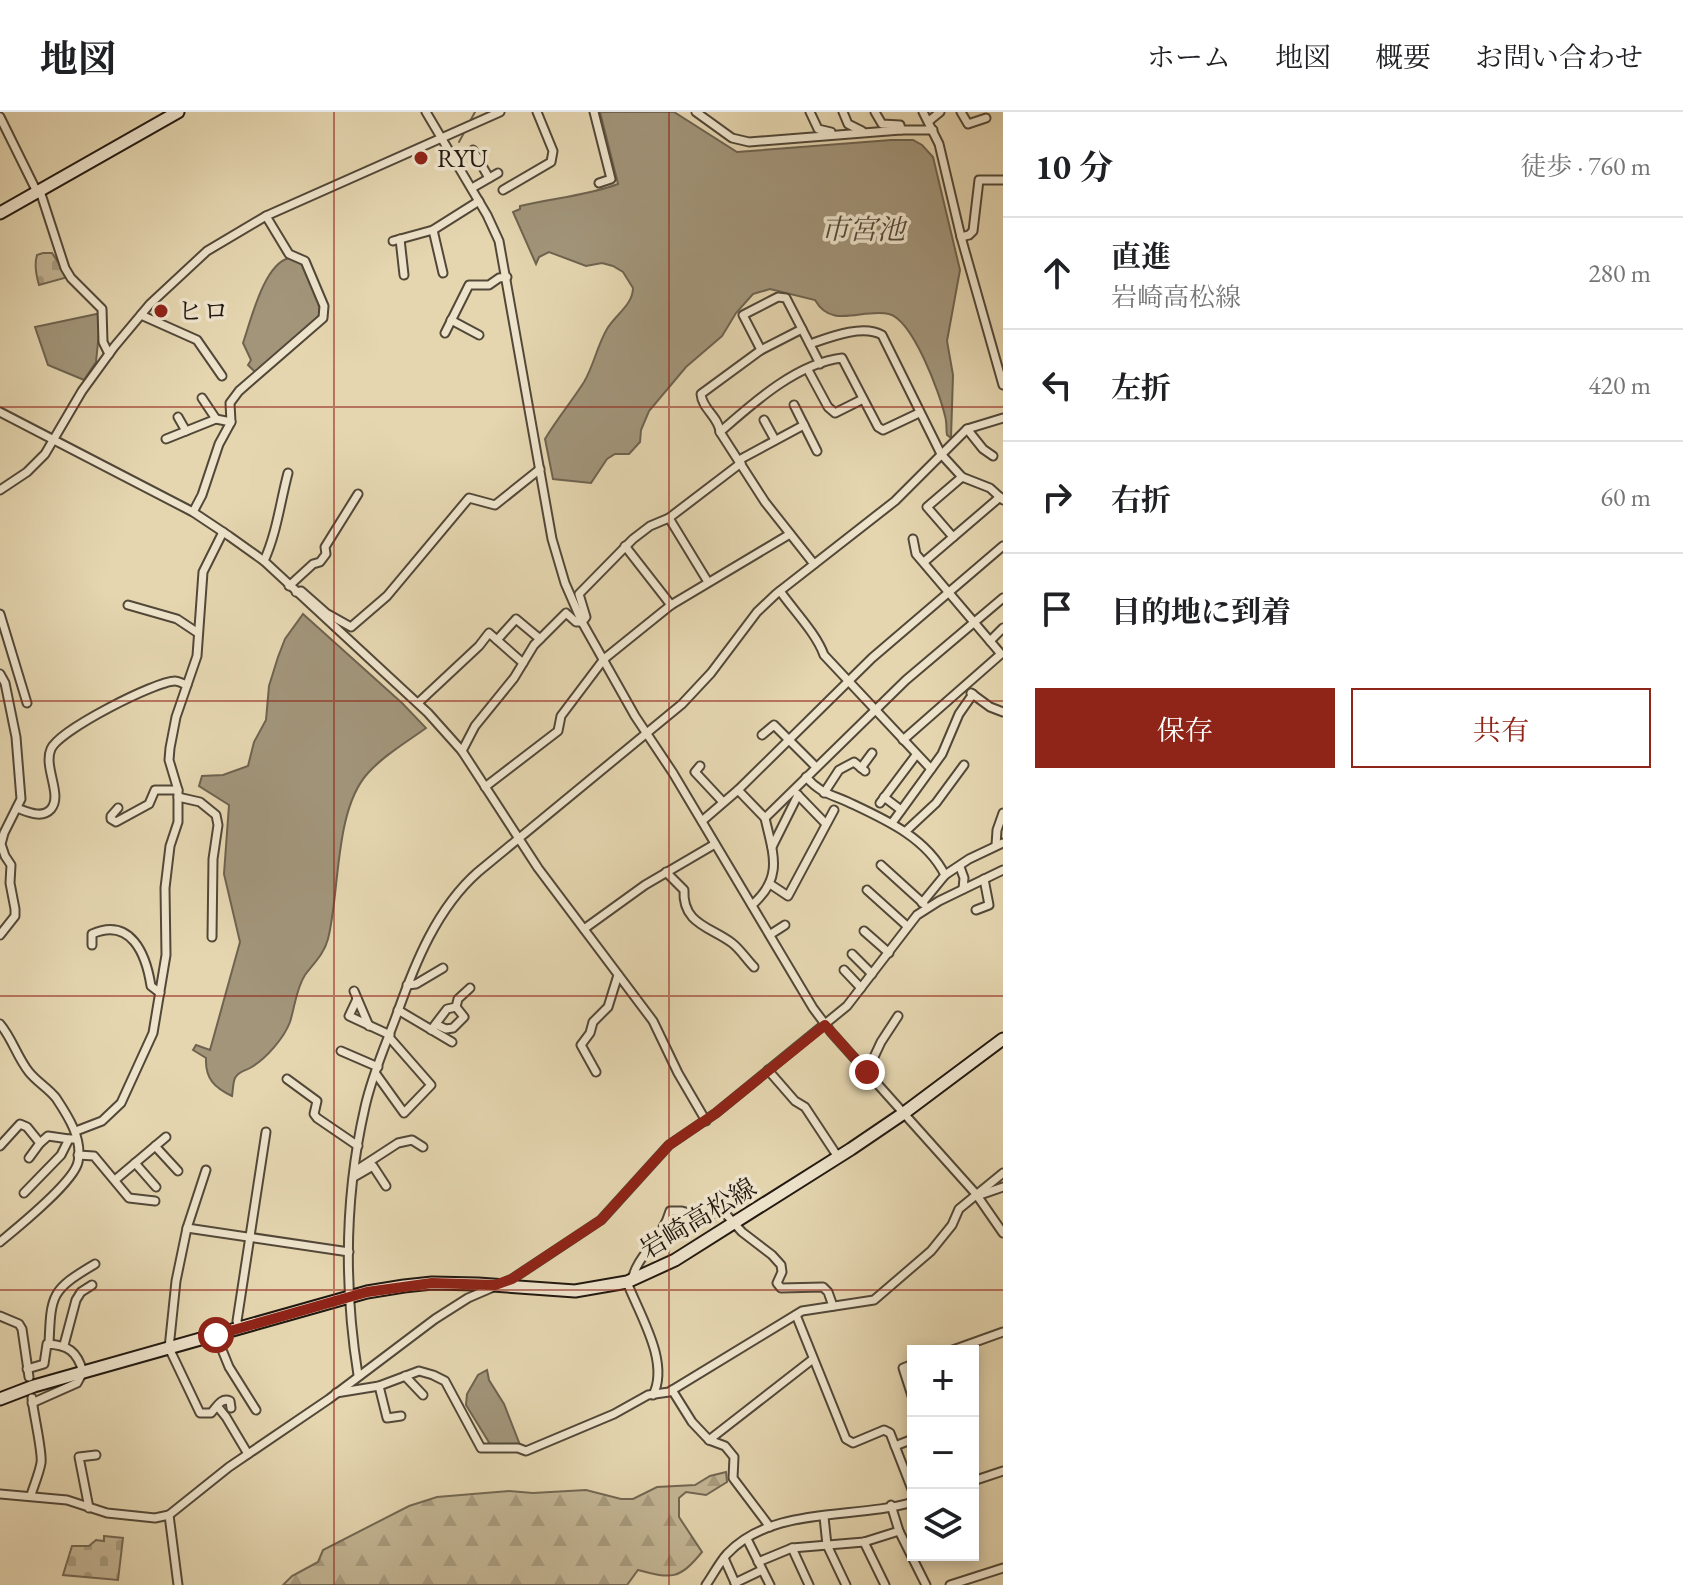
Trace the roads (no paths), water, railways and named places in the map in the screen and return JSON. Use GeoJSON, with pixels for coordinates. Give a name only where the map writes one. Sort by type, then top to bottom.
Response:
{"type":"FeatureCollection","features":[{"type":"Feature","properties":{"kind":"main road"},"geometry":{"type":"LineString","coordinates":[[0,213],[178,112]]}},
{"type":"Feature","properties":{"kind":"main road","name":"岩崎高松線"},"geometry":{"type":"LineString","coordinates":[[0,1399],[83,1372],[392,1288],[432,1283],[575,1291],[630,1281],[675,1260],[838,1157],[904,1113],[1003,1039]]}},
{"type":"Feature","properties":{"kind":"street"},"geometry":{"type":"LineString","coordinates":[[426,112],[472,188],[499,241],[556,555],[582,622],[646,734],[825,1025],[977,1195],[1003,1233]]}},
{"type":"Feature","properties":{"kind":"street"},"geometry":{"type":"LineString","coordinates":[[503,190],[551,162],[553,151],[537,112]]}},
{"type":"Feature","properties":{"kind":"street"},"geometry":{"type":"LineString","coordinates":[[594,112],[611,179],[599,183]]}},
{"type":"Feature","properties":{"kind":"street"},"geometry":{"type":"LineString","coordinates":[[696,112],[732,138],[749,142],[933,130]]}},
{"type":"Feature","properties":{"kind":"street"},"geometry":{"type":"LineString","coordinates":[[810,112],[818,129],[833,131],[835,135]]}},
{"type":"Feature","properties":{"kind":"street"},"geometry":{"type":"LineString","coordinates":[[843,112],[848,124],[861,129],[863,133]]}},
{"type":"Feature","properties":{"kind":"street"},"geometry":{"type":"LineString","coordinates":[[875,112],[882,124],[900,125],[901,130]]}},
{"type":"Feature","properties":{"kind":"street"},"geometry":{"type":"LineString","coordinates":[[923,112],[943,156],[961,237],[1003,385]]}},
{"type":"Feature","properties":{"kind":"street"},"geometry":{"type":"LineString","coordinates":[[929,121],[940,112]]}},
{"type":"Feature","properties":{"kind":"street"},"geometry":{"type":"LineString","coordinates":[[961,112],[968,124],[986,118]]}},
{"type":"Feature","properties":{"kind":"street"},"geometry":{"type":"LineString","coordinates":[[0,490],[27,472],[45,454],[82,391],[109,354],[141,315],[207,251],[266,216],[497,113]]}},
{"type":"Feature","properties":{"kind":"street"},"geometry":{"type":"LineString","coordinates":[[0,117],[38,192],[65,268],[102,309],[103,342],[109,354]]}},
{"type":"Feature","properties":{"kind":"street"},"geometry":{"type":"LineString","coordinates":[[473,150],[489,178]]}},
{"type":"Feature","properties":{"kind":"street"},"geometry":{"type":"LineString","coordinates":[[472,188],[498,173]]}},
{"type":"Feature","properties":{"kind":"street"},"geometry":{"type":"LineString","coordinates":[[961,237],[973,231],[979,180],[1003,180]]}},
{"type":"Feature","properties":{"kind":"street"},"geometry":{"type":"LineString","coordinates":[[404,275],[396,240],[433,230],[479,201]]}},
{"type":"Feature","properties":{"kind":"street"},"geometry":{"type":"LineString","coordinates":[[193,512],[219,444],[231,422],[230,403],[239,391],[323,318],[324,306],[305,261],[289,254],[266,216]]}},
{"type":"Feature","properties":{"kind":"street"},"geometry":{"type":"LineString","coordinates":[[433,230],[443,273]]}},
{"type":"Feature","properties":{"kind":"street"},"geometry":{"type":"LineString","coordinates":[[445,333],[469,285],[489,285],[507,277]]}},
{"type":"Feature","properties":{"kind":"street"},"geometry":{"type":"LineString","coordinates":[[761,350],[743,315],[778,297],[786,298],[820,364]]}},
{"type":"Feature","properties":{"kind":"street"},"geometry":{"type":"LineString","coordinates":[[141,315],[197,340],[222,376]]}},
{"type":"Feature","properties":{"kind":"street"},"geometry":{"type":"LineString","coordinates":[[451,320],[479,335]]}},
{"type":"Feature","properties":{"kind":"street"},"geometry":{"type":"LineString","coordinates":[[802,329],[761,350],[701,394],[720,432],[765,502],[814,564]]}},
{"type":"Feature","properties":{"kind":"street"},"geometry":{"type":"LineString","coordinates":[[810,344],[872,330],[882,335],[941,454],[962,477],[981,483],[1002,499],[924,562]]}},
{"type":"Feature","properties":{"kind":"street"},"geometry":{"type":"LineString","coordinates":[[720,432],[773,390],[820,364],[842,358],[878,427],[883,430],[919,413]]}},
{"type":"Feature","properties":{"kind":"street"},"geometry":{"type":"LineString","coordinates":[[808,370],[828,407],[835,413],[863,399]]}},
{"type":"Feature","properties":{"kind":"street"},"geometry":{"type":"LineString","coordinates":[[202,398],[216,419]]}},
{"type":"Feature","properties":{"kind":"street"},"geometry":{"type":"LineString","coordinates":[[794,405],[817,451]]}},
{"type":"Feature","properties":{"kind":"street"},"geometry":{"type":"LineString","coordinates":[[0,412],[193,512],[223,532],[264,561],[418,703],[462,751],[518,839],[653,1021],[706,1121]]}},
{"type":"Feature","properties":{"kind":"street"},"geometry":{"type":"LineString","coordinates":[[178,417],[186,431]]}},
{"type":"Feature","properties":{"kind":"street"},"geometry":{"type":"LineString","coordinates":[[358,1375],[349,1252],[358,1146],[365,1104],[407,985],[450,901],[464,884],[698,688],[757,612],[780,591],[895,501],[967,429],[1003,418]]}},
{"type":"Feature","properties":{"kind":"street"},"geometry":{"type":"LineString","coordinates":[[166,439],[216,419],[231,422]]}},
{"type":"Feature","properties":{"kind":"street"},"geometry":{"type":"LineString","coordinates":[[764,420],[775,440]]}},
{"type":"Feature","properties":{"kind":"street"},"geometry":{"type":"LineString","coordinates":[[582,622],[587,613],[579,594],[625,546],[650,526],[669,518],[740,462],[804,425]]}},
{"type":"Feature","properties":{"kind":"street"},"geometry":{"type":"LineString","coordinates":[[967,429],[993,456]]}},
{"type":"Feature","properties":{"kind":"street"},"geometry":{"type":"LineString","coordinates":[[292,589],[301,591],[326,613],[351,627],[387,596],[469,498],[495,505],[540,469]]}},
{"type":"Feature","properties":{"kind":"street"},"geometry":{"type":"LineString","coordinates":[[264,561],[276,533],[288,473]]}},
{"type":"Feature","properties":{"kind":"street"},"geometry":{"type":"LineString","coordinates":[[953,537],[927,507],[962,477]]}},
{"type":"Feature","properties":{"kind":"street"},"geometry":{"type":"LineString","coordinates":[[292,589],[326,554],[325,547],[358,494]]}},
{"type":"Feature","properties":{"kind":"street"},"geometry":{"type":"LineString","coordinates":[[669,518],[708,582]]}},
{"type":"Feature","properties":{"kind":"street"},"geometry":{"type":"LineString","coordinates":[[24,1193],[61,1155],[74,1136],[102,1121],[121,1103],[153,1033],[166,955],[165,888],[170,846],[178,822],[178,794],[169,760],[176,717],[197,656],[203,572],[223,532]]}},
{"type":"Feature","properties":{"kind":"street"},"geometry":{"type":"LineString","coordinates":[[485,787],[558,731],[561,716],[604,659],[671,605],[790,534]]}},
{"type":"Feature","properties":{"kind":"street"},"geometry":{"type":"LineString","coordinates":[[903,740],[1001,654],[916,554],[913,539]]}},
{"type":"Feature","properties":{"kind":"street"},"geometry":{"type":"LineString","coordinates":[[625,546],[671,605]]}},
{"type":"Feature","properties":{"kind":"street"},"geometry":{"type":"LineString","coordinates":[[702,821],[848,682],[1003,546]]}},
{"type":"Feature","properties":{"kind":"street"},"geometry":{"type":"LineString","coordinates":[[780,591],[798,618],[819,641],[824,655],[931,769]]}},
{"type":"Feature","properties":{"kind":"street"},"geometry":{"type":"LineString","coordinates":[[772,847],[796,792],[806,777],[906,680],[1003,598]]}},
{"type":"Feature","properties":{"kind":"street"},"geometry":{"type":"LineString","coordinates":[[128,605],[177,619],[198,633]]}},
{"type":"Feature","properties":{"kind":"street"},"geometry":{"type":"LineString","coordinates":[[462,751],[475,726],[540,639],[566,613],[576,622],[582,622]]}},
{"type":"Feature","properties":{"kind":"street"},"geometry":{"type":"LineString","coordinates":[[0,614],[27,703]]}},
{"type":"Feature","properties":{"kind":"street"},"geometry":{"type":"LineString","coordinates":[[497,640],[516,619],[540,639]]}},
{"type":"Feature","properties":{"kind":"street"},"geometry":{"type":"LineString","coordinates":[[990,641],[1003,628]]}},
{"type":"Feature","properties":{"kind":"street"},"geometry":{"type":"LineString","coordinates":[[418,703],[489,633],[523,663]]}},
{"type":"Feature","properties":{"kind":"street"},"geometry":{"type":"LineString","coordinates":[[0,674],[5,683],[16,737],[21,799],[1,844],[11,865],[10,883],[15,916],[0,935]]}},
{"type":"Feature","properties":{"kind":"street"},"geometry":{"type":"LineString","coordinates":[[17,808],[38,815],[54,805],[56,798],[48,761],[54,743],[67,732],[109,707],[172,681],[187,685]]}},
{"type":"Feature","properties":{"kind":"street"},"geometry":{"type":"LineString","coordinates":[[964,686],[990,707],[1003,712]]}},
{"type":"Feature","properties":{"kind":"street"},"geometry":{"type":"LineString","coordinates":[[892,823],[942,754],[959,714],[973,694]]}},
{"type":"Feature","properties":{"kind":"street"},"geometry":{"type":"LineString","coordinates":[[762,735],[774,725],[816,767]]}},
{"type":"Feature","properties":{"kind":"street"},"geometry":{"type":"LineString","coordinates":[[824,793],[839,770],[854,762],[863,769],[872,753]]}},
{"type":"Feature","properties":{"kind":"street"},"geometry":{"type":"LineString","coordinates":[[901,810],[882,800],[916,755]]}},
{"type":"Feature","properties":{"kind":"street"},"geometry":{"type":"LineString","coordinates":[[906,831],[936,803],[964,765]]}},
{"type":"Feature","properties":{"kind":"street"},"geometry":{"type":"LineString","coordinates":[[700,766],[695,772],[723,802]]}},
{"type":"Feature","properties":{"kind":"street"},"geometry":{"type":"LineString","coordinates":[[806,777],[818,790],[906,831],[945,875]]}},
{"type":"Feature","properties":{"kind":"street"},"geometry":{"type":"LineString","coordinates":[[118,808],[111,816],[116,822],[149,804],[155,790],[178,794],[211,808],[218,825],[213,859],[212,937]]}},
{"type":"Feature","properties":{"kind":"street"},"geometry":{"type":"LineString","coordinates":[[738,790],[765,818],[775,864],[770,884],[752,905]]}},
{"type":"Feature","properties":{"kind":"street"},"geometry":{"type":"LineString","coordinates":[[765,818],[796,792]]}},
{"type":"Feature","properties":{"kind":"street"},"geometry":{"type":"LineString","coordinates":[[796,792],[826,824]]}},
{"type":"Feature","properties":{"kind":"street"},"geometry":{"type":"LineString","coordinates":[[770,884],[788,896],[834,810]]}},
{"type":"Feature","properties":{"kind":"street"},"geometry":{"type":"LineString","coordinates":[[0,1494],[67,1500],[97,1512],[155,1518],[169,1515],[248,1454],[454,1307],[512,1279],[601,1220],[669,1145],[706,1121],[847,1006],[945,875],[1000,844],[997,830],[1003,813]]}},
{"type":"Feature","properties":{"kind":"street"},"geometry":{"type":"LineString","coordinates":[[584,929],[666,872],[715,844]]}},
{"type":"Feature","properties":{"kind":"street"},"geometry":{"type":"LineString","coordinates":[[881,865],[925,905]]}},
{"type":"Feature","properties":{"kind":"street"},"geometry":{"type":"LineString","coordinates":[[960,867],[964,878],[963,889]]}},
{"type":"Feature","properties":{"kind":"street"},"geometry":{"type":"LineString","coordinates":[[925,905],[1003,870]]}},
{"type":"Feature","properties":{"kind":"street"},"geometry":{"type":"LineString","coordinates":[[666,872],[684,890],[683,902],[697,922],[732,943],[754,967]]}},
{"type":"Feature","properties":{"kind":"street"},"geometry":{"type":"LineString","coordinates":[[976,910],[989,905],[984,879]]}},
{"type":"Feature","properties":{"kind":"street"},"geometry":{"type":"LineString","coordinates":[[867,890],[907,926]]}},
{"type":"Feature","properties":{"kind":"street"},"geometry":{"type":"LineString","coordinates":[[771,934],[785,925]]}},
{"type":"Feature","properties":{"kind":"street"},"geometry":{"type":"LineString","coordinates":[[92,945],[92,934],[98,931],[113,929],[126,935],[146,958],[151,986],[160,993]]}},
{"type":"Feature","properties":{"kind":"street"},"geometry":{"type":"LineString","coordinates":[[864,931],[889,953]]}},
{"type":"Feature","properties":{"kind":"street"},"geometry":{"type":"LineString","coordinates":[[852,954],[872,974]]}},
{"type":"Feature","properties":{"kind":"street"},"geometry":{"type":"LineString","coordinates":[[407,985],[416,984],[443,968]]}},
{"type":"Feature","properties":{"kind":"street"},"geometry":{"type":"LineString","coordinates":[[844,970],[861,988]]}},
{"type":"Feature","properties":{"kind":"street"},"geometry":{"type":"LineString","coordinates":[[596,1072],[581,1045],[593,1022],[608,1007],[618,975]]}},
{"type":"Feature","properties":{"kind":"street"},"geometry":{"type":"LineString","coordinates":[[456,1007],[458,999],[470,988]]}},
{"type":"Feature","properties":{"kind":"street"},"geometry":{"type":"LineString","coordinates":[[341,1051],[377,1070],[404,1113],[431,1085],[389,1036],[369,1026],[349,1016],[356,995],[369,1026]]}},
{"type":"Feature","properties":{"kind":"street"},"geometry":{"type":"LineString","coordinates":[[434,1027],[453,1028],[464,1017],[456,1007]]}},
{"type":"Feature","properties":{"kind":"street"},"geometry":{"type":"LineString","coordinates":[[434,1027],[447,1009],[456,1007]]}},
{"type":"Feature","properties":{"kind":"street"},"geometry":{"type":"LineString","coordinates":[[398,1010],[434,1027],[452,1042]]}},
{"type":"Feature","properties":{"kind":"street"},"geometry":{"type":"LineString","coordinates":[[867,1072],[898,1016]]}},
{"type":"Feature","properties":{"kind":"street"},"geometry":{"type":"LineString","coordinates":[[0,1024],[29,1073],[53,1095],[74,1136],[78,1155],[75,1169],[41,1208],[0,1242]]}},
{"type":"Feature","properties":{"kind":"street"},"geometry":{"type":"LineString","coordinates":[[768,1070],[795,1101],[805,1107],[838,1157]]}},
{"type":"Feature","properties":{"kind":"street"},"geometry":{"type":"LineString","coordinates":[[287,1079],[317,1101],[314,1114],[317,1118],[358,1146]]}},
{"type":"Feature","properties":{"kind":"street"},"geometry":{"type":"LineString","coordinates":[[0,1146],[20,1124],[24,1124],[40,1143]]}},
{"type":"Feature","properties":{"kind":"street"},"geometry":{"type":"LineString","coordinates":[[239,1328],[237,1321],[266,1132]]}},
{"type":"Feature","properties":{"kind":"street"},"geometry":{"type":"LineString","coordinates":[[29,1158],[48,1136],[74,1136]]}},
{"type":"Feature","properties":{"kind":"street"},"geometry":{"type":"LineString","coordinates":[[115,1180],[166,1137]]}},
{"type":"Feature","properties":{"kind":"street"},"geometry":{"type":"LineString","coordinates":[[355,1174],[398,1143],[412,1140],[423,1147]]}},
{"type":"Feature","properties":{"kind":"street"},"geometry":{"type":"LineString","coordinates":[[155,1146],[178,1171]]}},
{"type":"Feature","properties":{"kind":"street"},"geometry":{"type":"LineString","coordinates":[[78,1155],[94,1156],[129,1198],[155,1201]]}},
{"type":"Feature","properties":{"kind":"street"},"geometry":{"type":"LineString","coordinates":[[135,1163],[156,1187]]}},
{"type":"Feature","properties":{"kind":"street"},"geometry":{"type":"LineString","coordinates":[[355,1174],[373,1166],[386,1186]]}},
{"type":"Feature","properties":{"kind":"street"},"geometry":{"type":"LineString","coordinates":[[206,1170],[187,1228],[176,1281],[169,1348],[200,1413],[211,1413],[226,1399],[230,1401],[231,1408]]}},
{"type":"Feature","properties":{"kind":"street"},"geometry":{"type":"LineString","coordinates":[[336,1393],[379,1386],[419,1371],[445,1381],[481,1448],[518,1448],[526,1451],[653,1395],[672,1390],[796,1315],[813,1308],[874,1300],[931,1251],[952,1225],[959,1209],[1003,1173]]}},
{"type":"Feature","properties":{"kind":"street"},"geometry":{"type":"LineString","coordinates":[[977,1195],[1003,1187]]}},
{"type":"Feature","properties":{"kind":"street"},"geometry":{"type":"LineString","coordinates":[[653,1395],[658,1385],[658,1360],[630,1281],[642,1258],[665,1228],[670,1211],[699,1216],[723,1211],[742,1232],[781,1265],[782,1272],[777,1283],[781,1288],[823,1287],[833,1306]]}},
{"type":"Feature","properties":{"kind":"street"},"geometry":{"type":"LineString","coordinates":[[187,1228],[349,1252]]}},
{"type":"Feature","properties":{"kind":"street"},"geometry":{"type":"LineString","coordinates":[[0,1316],[19,1324],[22,1329],[28,1373],[44,1364],[53,1299],[59,1288],[95,1264]]}},
{"type":"Feature","properties":{"kind":"street"},"geometry":{"type":"LineString","coordinates":[[64,1345],[76,1300],[81,1292],[92,1285]]}},
{"type":"Feature","properties":{"kind":"street"},"geometry":{"type":"LineString","coordinates":[[796,1315],[846,1439],[853,1443],[884,1430],[890,1433],[912,1489]]}},
{"type":"Feature","properties":{"kind":"street"},"geometry":{"type":"LineString","coordinates":[[967,1345],[1003,1332]]}},
{"type":"Feature","properties":{"kind":"street"},"geometry":{"type":"LineString","coordinates":[[216,1335],[229,1367],[256,1410]]}},
{"type":"Feature","properties":{"kind":"street"},"geometry":{"type":"LineString","coordinates":[[31,1495],[42,1463],[32,1400],[77,1383],[83,1372],[76,1354],[64,1345],[49,1344]]}},
{"type":"Feature","properties":{"kind":"street"},"geometry":{"type":"LineString","coordinates":[[709,1440],[813,1359]]}},
{"type":"Feature","properties":{"kind":"street"},"geometry":{"type":"LineString","coordinates":[[405,1376],[423,1395]]}},
{"type":"Feature","properties":{"kind":"street"},"geometry":{"type":"LineString","coordinates":[[379,1386],[387,1418],[401,1416]]}},
{"type":"Feature","properties":{"kind":"street"},"geometry":{"type":"LineString","coordinates":[[672,1390],[692,1422],[709,1440],[725,1446],[734,1457],[733,1478],[770,1527]]}},
{"type":"Feature","properties":{"kind":"street"},"geometry":{"type":"LineString","coordinates":[[218,1407],[248,1454]]}},
{"type":"Feature","properties":{"kind":"street"},"geometry":{"type":"LineString","coordinates":[[895,1446],[907,1441]]}},
{"type":"Feature","properties":{"kind":"street"},"geometry":{"type":"LineString","coordinates":[[89,1508],[79,1457],[96,1455]]}},
{"type":"Feature","properties":{"kind":"street"},"geometry":{"type":"LineString","coordinates":[[979,1479],[1003,1471]]}},
{"type":"Feature","properties":{"kind":"street"},"geometry":{"type":"LineString","coordinates":[[706,1585],[724,1558],[747,1539],[770,1527],[907,1503]]}},
{"type":"Feature","properties":{"kind":"street"},"geometry":{"type":"LineString","coordinates":[[891,1505],[899,1531],[926,1585]]}},
{"type":"Feature","properties":{"kind":"street"},"geometry":{"type":"LineString","coordinates":[[169,1515],[178,1585]]}},
{"type":"Feature","properties":{"kind":"street"},"geometry":{"type":"LineString","coordinates":[[824,1517],[827,1545],[846,1585]]}},
{"type":"Feature","properties":{"kind":"street"},"geometry":{"type":"LineString","coordinates":[[758,1562],[792,1548],[864,1542],[899,1531]]}},
{"type":"Feature","properties":{"kind":"street"},"geometry":{"type":"LineString","coordinates":[[747,1539],[770,1585]]}},
{"type":"Feature","properties":{"kind":"street"},"geometry":{"type":"LineString","coordinates":[[864,1542],[885,1585]]}},
{"type":"Feature","properties":{"kind":"street"},"geometry":{"type":"LineString","coordinates":[[792,1548],[809,1585]]}},
{"type":"Feature","properties":{"kind":"street"},"geometry":{"type":"LineString","coordinates":[[724,1558],[735,1584],[762,1570]]}},
{"type":"Feature","properties":{"kind":"street"},"geometry":{"type":"LineString","coordinates":[[950,1585],[967,1583],[1002,1569]]}},
{"type":"Feature","properties":{"kind":"water","name":"市宮池"},"geometry":{"type":"Polygon","coordinates":[[[600,112],[674,112],[737,152],[891,140],[913,140],[922,145],[933,157],[960,270],[947,341],[953,375],[951,438],[947,435],[942,406],[924,359],[898,319],[879,313],[830,314],[815,300],[770,289],[753,294],[722,336],[686,367],[649,411],[640,442],[629,454],[615,454],[607,459],[591,483],[553,479],[545,439],[584,382],[604,335],[627,305],[633,288],[623,272],[602,263],[586,266],[549,252],[539,257],[536,264],[513,212],[520,206],[618,184],[600,112]]]}},
{"type":"Feature","properties":{"kind":"water"},"geometry":{"type":"Polygon","coordinates":[[[289,258],[301,263],[309,274],[317,299],[318,319],[255,372],[248,365],[251,360],[243,343],[266,281],[280,262],[289,258]]]}},
{"type":"Feature","properties":{"kind":"water"},"geometry":{"type":"Polygon","coordinates":[[[101,313],[96,362],[84,380],[48,365],[35,327],[101,313]]]}},
{"type":"Feature","properties":{"kind":"water"},"geometry":{"type":"Polygon","coordinates":[[[303,614],[426,728],[381,760],[357,789],[344,830],[326,944],[302,980],[283,1035],[262,1059],[237,1076],[232,1096],[212,1082],[207,1072],[206,1058],[193,1050],[196,1045],[210,1050],[240,942],[224,874],[229,805],[199,786],[202,776],[223,775],[248,766],[254,742],[266,720],[269,686],[278,657],[285,639],[303,614]]]}},
{"type":"Feature","properties":{"kind":"water"},"geometry":{"type":"Polygon","coordinates":[[[487,1370],[520,1445],[490,1444],[466,1405],[467,1394],[478,1375],[487,1370]]]}},
{"type":"Feature","properties":{"kind":"waterway"},"geometry":{"type":"LineString","coordinates":[[469,123],[475,112]]}},
{"type":"Feature","properties":{"kind":"waterway"},"geometry":{"type":"LineString","coordinates":[[459,142],[466,129]]}},
{"type":"Feature","properties":{"kind":"place","name":"RYU"},"geometry":{"type":"Point","coordinates":[421,158]}},
{"type":"Feature","properties":{"kind":"place","name":"ヒロ"},"geometry":{"type":"Point","coordinates":[161,311]}}]}
